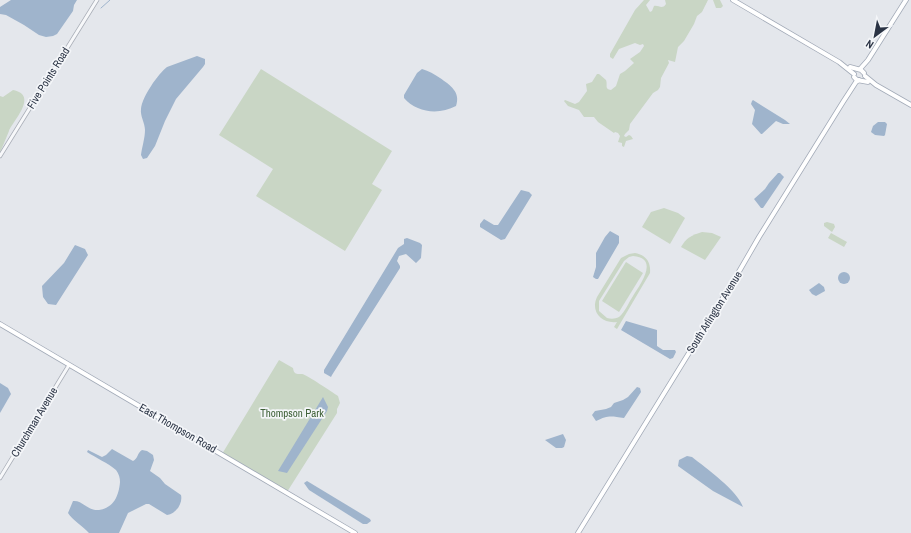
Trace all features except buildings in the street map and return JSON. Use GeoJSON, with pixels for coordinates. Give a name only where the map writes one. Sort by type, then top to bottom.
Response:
{"type":"FeatureCollection","features":[{"type":"Feature","properties":{"kind":"main road"},"geometry":{"type":"LineString","coordinates":[[733,0],[844,65],[859,70],[876,85]]}},
{"type":"Feature","properties":{"kind":"main road"},"geometry":{"type":"LineString","coordinates":[[859,70],[868,60],[906,0]]}},
{"type":"Feature","properties":{"kind":"main road"},"geometry":{"type":"LineString","coordinates":[[864,74],[868,60]]}},
{"type":"Feature","properties":{"kind":"main road"},"geometry":{"type":"LineString","coordinates":[[844,65],[860,80],[876,85],[911,105]]}},
{"type":"Feature","properties":{"kind":"main road","name":"South Arlington Avenue"},"geometry":{"type":"LineString","coordinates":[[850,90],[854,75],[859,70]]}},
{"type":"Feature","properties":{"kind":"main road","name":"South Arlington Avenue"},"geometry":{"type":"LineString","coordinates":[[578,533],[850,90],[864,74]]}},
{"type":"Feature","properties":{"kind":"main road","name":"East Thompson Road"},"geometry":{"type":"LineString","coordinates":[[0,324],[355,533]]}},
{"type":"Feature","properties":{"kind":"street","name":"Five Points Road"},"geometry":{"type":"LineString","coordinates":[[0,156],[97,0]]}},
{"type":"Feature","properties":{"kind":"street","name":"Churchman Avenue"},"geometry":{"type":"LineString","coordinates":[[0,478],[69,365]]}},
{"type":"Feature","properties":{"kind":"green space"},"geometry":{"type":"Polygon","coordinates":[[[644,0],[650,0],[646,5],[650,12],[654,6],[665,6],[665,0],[708,0],[702,12],[697,16],[684,41],[678,47],[675,62],[668,60],[669,63],[661,78],[660,87],[653,93],[630,124],[629,130],[624,136],[626,137],[629,135],[633,139],[626,141],[624,147],[622,146],[622,143],[618,142],[620,136],[618,133],[614,133],[598,122],[594,117],[584,117],[579,110],[568,106],[564,101],[565,100],[575,104],[579,102],[587,91],[586,84],[592,82],[597,74],[606,80],[608,89],[611,90],[616,86],[620,74],[634,63],[630,59],[640,52],[644,46],[643,44],[640,45],[635,43],[619,49],[613,59],[610,57],[610,54],[635,10],[644,0]]]}},
{"type":"Feature","properties":{"kind":"green space"},"geometry":{"type":"Polygon","coordinates":[[[713,0],[720,0],[723,6],[721,8],[716,8],[713,0]]]}},
{"type":"Feature","properties":{"kind":"green space"},"geometry":{"type":"Polygon","coordinates":[[[261,69],[392,151],[372,184],[382,190],[345,251],[256,196],[273,169],[219,135],[261,69]]]}},
{"type":"Feature","properties":{"kind":"green space"},"geometry":{"type":"Polygon","coordinates":[[[13,90],[20,93],[24,97],[24,103],[0,152],[0,96],[3,97],[13,90]]]}},
{"type":"Feature","properties":{"kind":"green space"},"geometry":{"type":"Polygon","coordinates":[[[664,208],[678,213],[685,218],[670,244],[642,227],[651,212],[664,208]]]}},
{"type":"Feature","properties":{"kind":"green space"},"geometry":{"type":"Polygon","coordinates":[[[827,222],[834,224],[835,227],[832,232],[824,226],[824,223],[827,222]]]}},
{"type":"Feature","properties":{"kind":"green space"},"geometry":{"type":"Polygon","coordinates":[[[702,232],[712,233],[721,237],[705,260],[681,247],[690,237],[702,232]]]}},
{"type":"Feature","properties":{"kind":"green space"},"geometry":{"type":"Polygon","coordinates":[[[831,233],[847,242],[844,247],[828,238],[831,233]]]}},
{"type":"Feature","properties":{"kind":"green space"},"geometry":{"type":"Polygon","coordinates":[[[635,253],[645,257],[649,262],[650,273],[617,329],[614,327],[617,322],[607,321],[599,316],[596,312],[595,302],[621,258],[635,253]],[[633,256],[624,261],[599,301],[599,311],[607,318],[612,319],[621,315],[640,285],[646,273],[647,267],[641,258],[633,256]]]}},
{"type":"Feature","properties":{"kind":"green space"},"geometry":{"type":"Polygon","coordinates":[[[626,262],[643,273],[619,312],[602,301],[626,262]]]}},
{"type":"Feature","properties":{"kind":"green space","name":"Thompson Park"},"geometry":{"type":"Polygon","coordinates":[[[279,360],[293,368],[296,374],[305,375],[338,396],[340,403],[337,413],[287,492],[222,454],[279,360]]]}},
{"type":"Feature","properties":{"kind":"water"},"geometry":{"type":"Polygon","coordinates":[[[11,0],[77,0],[73,11],[57,34],[46,37],[39,35],[6,15],[0,14],[0,7],[11,0]]]}},
{"type":"Feature","properties":{"kind":"water"},"geometry":{"type":"Polygon","coordinates":[[[197,56],[205,59],[205,64],[176,99],[155,146],[147,158],[143,159],[141,155],[145,130],[141,109],[147,92],[163,70],[167,67],[197,56]]]}},
{"type":"Feature","properties":{"kind":"water"},"geometry":{"type":"Polygon","coordinates":[[[422,69],[436,75],[454,89],[457,97],[456,106],[443,111],[428,111],[415,107],[404,98],[404,95],[417,73],[422,69]]]}},
{"type":"Feature","properties":{"kind":"water"},"geometry":{"type":"Polygon","coordinates":[[[753,100],[790,124],[783,124],[776,121],[761,134],[752,124],[755,110],[751,104],[753,100]]]}},
{"type":"Feature","properties":{"kind":"water"},"geometry":{"type":"Polygon","coordinates":[[[878,122],[885,122],[887,124],[884,136],[875,135],[871,132],[873,126],[878,122]]]}},
{"type":"Feature","properties":{"kind":"water"},"geometry":{"type":"Polygon","coordinates":[[[778,173],[784,177],[763,208],[761,208],[754,199],[765,189],[778,173]]]}},
{"type":"Feature","properties":{"kind":"water"},"geometry":{"type":"Polygon","coordinates":[[[521,190],[529,192],[532,195],[505,239],[501,240],[480,227],[480,224],[484,219],[494,225],[498,225],[521,190]]]}},
{"type":"Feature","properties":{"kind":"water"},"geometry":{"type":"Polygon","coordinates":[[[610,231],[619,236],[619,243],[598,279],[596,279],[593,277],[596,267],[596,253],[610,231]]]}},
{"type":"Feature","properties":{"kind":"water"},"geometry":{"type":"Polygon","coordinates":[[[407,238],[422,245],[421,258],[416,263],[406,254],[399,256],[397,261],[400,268],[331,377],[324,373],[324,370],[398,248],[404,244],[404,239],[407,238]]]}},
{"type":"Feature","properties":{"kind":"water"},"geometry":{"type":"Polygon","coordinates":[[[75,245],[85,249],[88,255],[56,305],[48,304],[43,297],[42,286],[64,263],[75,245]]]}},
{"type":"Feature","properties":{"kind":"water"},"geometry":{"type":"Polygon","coordinates":[[[842,272],[846,272],[850,278],[846,284],[842,284],[838,280],[838,276],[842,272]]]}},
{"type":"Feature","properties":{"kind":"water"},"geometry":{"type":"Polygon","coordinates":[[[819,283],[824,287],[825,291],[816,296],[809,290],[819,283]]]}},
{"type":"Feature","properties":{"kind":"water"},"geometry":{"type":"Polygon","coordinates":[[[626,321],[657,330],[657,346],[663,350],[675,350],[676,352],[673,358],[670,359],[621,330],[626,321]]]}},
{"type":"Feature","properties":{"kind":"water"},"geometry":{"type":"Polygon","coordinates":[[[0,383],[8,388],[11,394],[0,413],[0,383]]]}},
{"type":"Feature","properties":{"kind":"water"},"geometry":{"type":"Polygon","coordinates":[[[637,387],[640,388],[641,392],[624,418],[610,416],[596,421],[592,415],[595,411],[611,407],[614,403],[628,397],[637,387]]]}},
{"type":"Feature","properties":{"kind":"water"},"geometry":{"type":"Polygon","coordinates":[[[323,397],[328,407],[327,411],[287,473],[278,471],[323,397]]]}},
{"type":"Feature","properties":{"kind":"water"},"geometry":{"type":"Polygon","coordinates":[[[563,434],[566,440],[564,447],[562,448],[556,448],[545,440],[563,434]]]}},
{"type":"Feature","properties":{"kind":"water"},"geometry":{"type":"Polygon","coordinates":[[[112,449],[133,461],[142,450],[153,455],[154,460],[150,471],[181,495],[181,501],[178,508],[173,513],[167,515],[149,504],[146,504],[128,513],[119,533],[89,533],[72,518],[68,513],[73,501],[80,502],[91,509],[99,510],[108,507],[115,500],[120,482],[116,470],[87,452],[88,450],[102,457],[112,449]]]}},
{"type":"Feature","properties":{"kind":"water"},"geometry":{"type":"Polygon","coordinates":[[[687,456],[692,457],[721,480],[735,494],[743,507],[713,491],[678,466],[679,460],[687,456]]]}},
{"type":"Feature","properties":{"kind":"water"},"geometry":{"type":"Polygon","coordinates":[[[307,481],[371,521],[367,524],[363,524],[309,490],[304,483],[307,481]]]}},
{"type":"Feature","properties":{"kind":"waterway"},"geometry":{"type":"LineString","coordinates":[[101,8],[110,0]]}}]}
